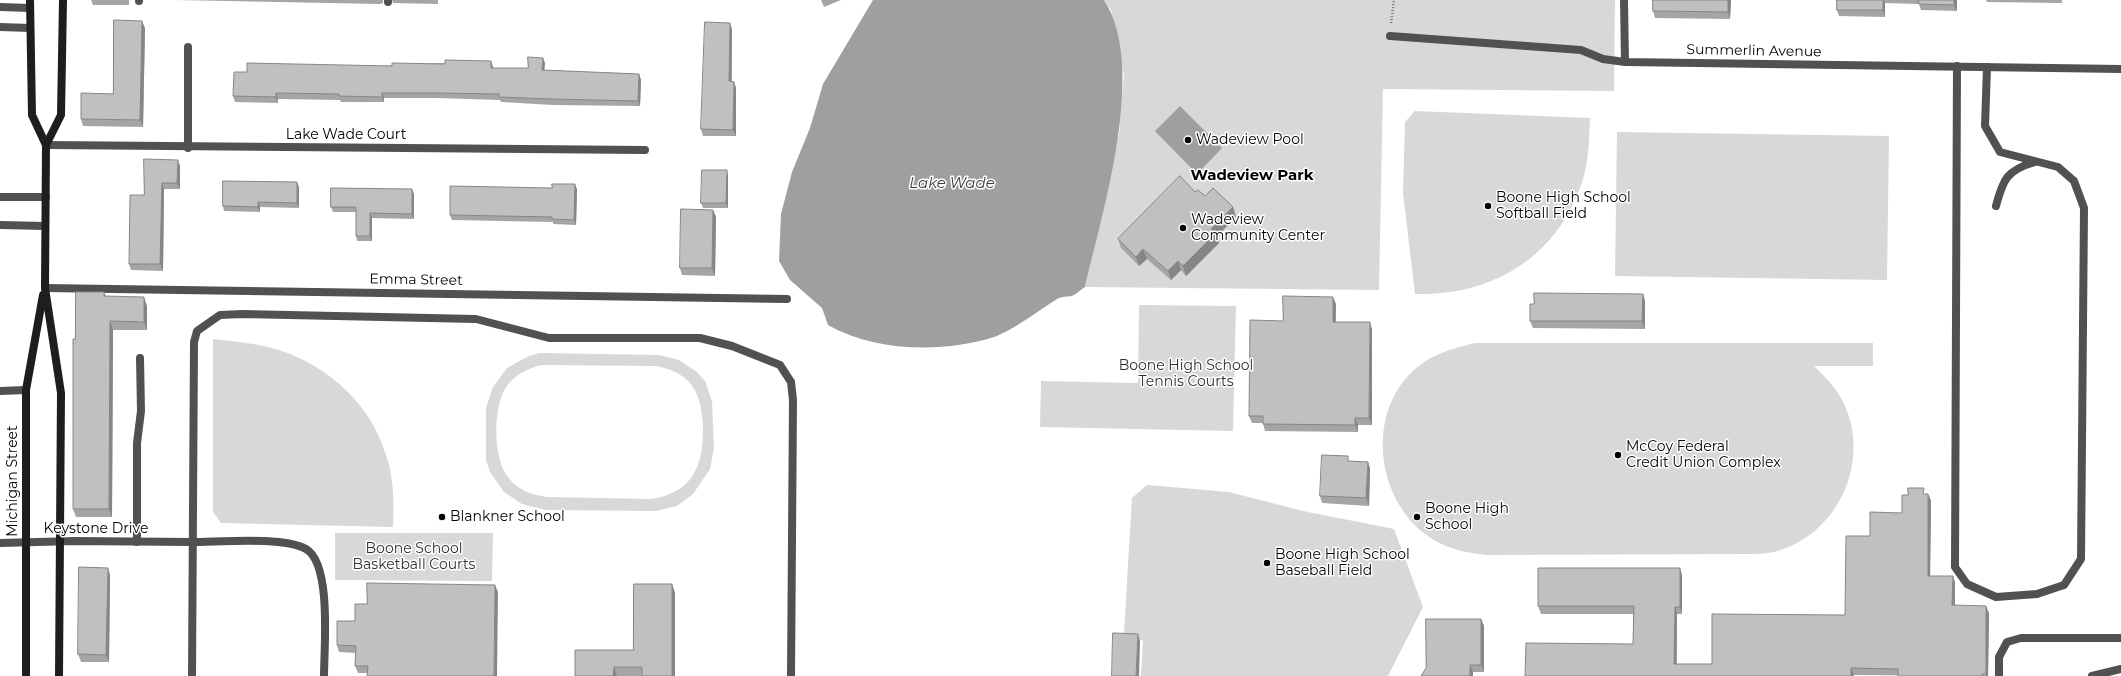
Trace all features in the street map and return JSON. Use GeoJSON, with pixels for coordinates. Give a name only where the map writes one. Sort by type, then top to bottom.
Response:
{"type":"FeatureCollection","features":[{"type":"Feature","properties":{"kind":"street","name":"Michigan Street"},"geometry":{"type":"LineString","coordinates":[[46,145],[61,115],[63,0]]}},
{"type":"Feature","properties":{"kind":"street"},"geometry":{"type":"LineString","coordinates":[[1624,0],[1625,62]]}},
{"type":"Feature","properties":{"kind":"street","name":"Michigan Street"},"geometry":{"type":"LineString","coordinates":[[26,676],[26,390],[44,288],[46,197],[46,145],[32,115],[30,4]]}},
{"type":"Feature","properties":{"kind":"street"},"geometry":{"type":"LineString","coordinates":[[0,7],[30,4]]}},
{"type":"Feature","properties":{"kind":"street"},"geometry":{"type":"LineString","coordinates":[[0,27],[30,28]]}},
{"type":"Feature","properties":{"kind":"street","name":"Summerlin Avenue"},"geometry":{"type":"LineString","coordinates":[[1390,36],[1582,50],[1603,59],[1625,62],[2121,69]]}},
{"type":"Feature","properties":{"kind":"street"},"geometry":{"type":"LineString","coordinates":[[188,46],[188,148]]}},
{"type":"Feature","properties":{"kind":"street"},"geometry":{"type":"LineString","coordinates":[[1957,66],[1955,567],[1968,584],[1996,597],[2037,594],[2064,585],[2081,559],[2084,208],[2074,181],[2058,168],[2000,152],[1985,126],[1987,67]]}},
{"type":"Feature","properties":{"kind":"street","name":"Lake Wade Court"},"geometry":{"type":"LineString","coordinates":[[46,145],[188,148],[644,150]]}},
{"type":"Feature","properties":{"kind":"street"},"geometry":{"type":"LineString","coordinates":[[1996,206],[2000,192],[2008,176],[2018,166],[2035,162]]}},
{"type":"Feature","properties":{"kind":"street"},"geometry":{"type":"LineString","coordinates":[[0,197],[46,197]]}},
{"type":"Feature","properties":{"kind":"street"},"geometry":{"type":"LineString","coordinates":[[0,225],[45,226]]}},
{"type":"Feature","properties":{"kind":"street","name":"Michigan Street"},"geometry":{"type":"LineString","coordinates":[[44,288],[61,394],[59,676]]}},
{"type":"Feature","properties":{"kind":"street","name":"Emma Street"},"geometry":{"type":"LineString","coordinates":[[44,288],[787,299]]}},
{"type":"Feature","properties":{"kind":"street"},"geometry":{"type":"LineString","coordinates":[[192,676],[191,542],[194,342],[197,331],[220,315],[476,319],[549,338],[700,338],[732,346],[780,365],[791,382],[794,400],[791,676]]}},
{"type":"Feature","properties":{"kind":"street"},"geometry":{"type":"LineString","coordinates":[[138,542],[137,443],[141,411],[140,358]]}},
{"type":"Feature","properties":{"kind":"street"},"geometry":{"type":"LineString","coordinates":[[0,391],[26,390]]}},
{"type":"Feature","properties":{"kind":"street","name":"Keystone Drive"},"geometry":{"type":"LineString","coordinates":[[0,543],[286,542],[308,550],[319,567],[324,596],[324,676]]}},
{"type":"Feature","properties":{"kind":"street"},"geometry":{"type":"LineString","coordinates":[[1999,676],[2000,657],[2007,642],[2021,638],[2121,638]]}},
{"type":"Feature","properties":{"kind":"street"},"geometry":{"type":"LineString","coordinates":[[2092,676],[2121,669]]}},
{"type":"Feature","properties":{"kind":"path"},"geometry":{"type":"LineString","coordinates":[[1390,36],[1394,0]]}},
{"type":"Feature","properties":{"kind":"green space","name":"Wadeview Park"},"geometry":{"type":"Polygon","coordinates":[[[1104,0],[1615,0],[1614,91],[1383,89],[1379,290],[1085,287],[1119,134],[1124,76],[1111,10],[1104,0]]]}},
{"type":"Feature","properties":{"kind":"green space","name":"Boone High School Softball Field"},"geometry":{"type":"Polygon","coordinates":[[[1415,111],[1590,118],[1585,172],[1572,206],[1558,230],[1540,250],[1520,266],[1497,279],[1471,288],[1444,293],[1415,294],[1403,193],[1405,122],[1415,111]]]}},
{"type":"Feature","properties":{"kind":"green space"},"geometry":{"type":"Polygon","coordinates":[[[1617,132],[1889,136],[1887,280],[1615,276],[1617,132]]]}},
{"type":"Feature","properties":{"kind":"green space","name":"Boone High School Tennis Courts"},"geometry":{"type":"Polygon","coordinates":[[[1139,305],[1236,306],[1233,431],[1040,427],[1041,381],[1138,383],[1139,305]]]}},
{"type":"Feature","properties":{"kind":"green space"},"geometry":{"type":"Polygon","coordinates":[[[213,339],[268,347],[288,353],[306,361],[340,384],[367,415],[385,452],[393,489],[393,527],[221,523],[213,512],[213,339]]]}},
{"type":"Feature","properties":{"kind":"green space","name":"McCoy Federal Credit Union Complex"},"geometry":{"type":"Polygon","coordinates":[[[1475,343],[1873,343],[1873,366],[1814,366],[1829,381],[1841,398],[1850,420],[1854,444],[1852,467],[1845,489],[1834,510],[1819,527],[1800,541],[1778,551],[1757,554],[1487,555],[1462,551],[1439,543],[1425,534],[1407,516],[1394,495],[1386,472],[1383,448],[1385,423],[1392,400],[1405,379],[1430,358],[1449,350],[1475,343]]]}},
{"type":"Feature","properties":{"kind":"green space"},"geometry":{"type":"Polygon","coordinates":[[[540,353],[659,355],[679,360],[697,372],[705,381],[712,401],[714,448],[710,469],[693,494],[677,506],[656,511],[546,510],[522,504],[504,492],[490,472],[486,460],[486,408],[493,387],[507,368],[529,356],[540,353]],[[542,365],[526,370],[516,376],[508,384],[501,398],[497,421],[497,446],[503,469],[508,477],[520,489],[536,495],[547,497],[651,499],[665,496],[676,491],[692,476],[701,455],[703,429],[702,417],[697,396],[693,387],[687,380],[669,369],[656,366],[542,365]]]}},
{"type":"Feature","properties":{"kind":"green space","name":"Boone High School Baseball Field"},"geometry":{"type":"Polygon","coordinates":[[[1147,485],[1229,492],[1303,511],[1394,529],[1423,607],[1388,676],[1141,676],[1143,641],[1124,633],[1132,498],[1147,485]]]}},
{"type":"Feature","properties":{"kind":"green space","name":"Boone School Basketball Courts"},"geometry":{"type":"Polygon","coordinates":[[[335,533],[493,533],[492,581],[335,580],[335,533]]]}},
{"type":"Feature","properties":{"kind":"water","name":"Lake Wade"},"geometry":{"type":"Polygon","coordinates":[[[873,0],[1104,0],[1117,29],[1122,63],[1122,101],[1110,181],[1085,287],[1072,296],[1057,299],[1018,325],[994,337],[953,346],[910,347],[867,341],[847,334],[828,325],[822,308],[790,280],[779,261],[781,214],[792,172],[810,128],[823,84],[873,0]]]}},
{"type":"Feature","properties":{"kind":"water","name":"Wadeview Pool"},"geometry":{"type":"Polygon","coordinates":[[[1180,106],[1222,148],[1197,174],[1155,131],[1180,106]]]}},
{"type":"Feature","properties":{"kind":"building"},"geometry":{"type":"Polygon","coordinates":[[[1653,0],[1728,0],[1728,12],[1653,11],[1653,0]]]}},
{"type":"Feature","properties":{"kind":"building"},"geometry":{"type":"Polygon","coordinates":[[[1837,0],[1883,0],[1883,10],[1837,10],[1837,0]]]}},
{"type":"Feature","properties":{"kind":"building"},"geometry":{"type":"Polygon","coordinates":[[[1919,0],[1954,0],[1954,5],[1919,4],[1919,0]]]}},
{"type":"Feature","properties":{"kind":"building"},"geometry":{"type":"Polygon","coordinates":[[[114,20],[142,21],[140,120],[81,119],[81,93],[113,94],[114,20]]]}},
{"type":"Feature","properties":{"kind":"building"},"geometry":{"type":"Polygon","coordinates":[[[705,22],[730,23],[729,81],[734,82],[733,130],[701,129],[705,22]]]}},
{"type":"Feature","properties":{"kind":"building"},"geometry":{"type":"Polygon","coordinates":[[[528,57],[543,58],[542,70],[639,74],[638,101],[499,97],[499,94],[436,93],[382,93],[382,97],[339,96],[339,94],[276,93],[276,97],[233,96],[234,72],[247,72],[247,63],[392,66],[392,63],[445,64],[445,60],[491,61],[491,68],[528,68],[528,57]]]}},
{"type":"Feature","properties":{"kind":"building"},"geometry":{"type":"Polygon","coordinates":[[[144,159],[178,160],[177,183],[162,183],[160,264],[129,264],[130,195],[144,195],[144,159]]]}},
{"type":"Feature","properties":{"kind":"building"},"geometry":{"type":"Polygon","coordinates":[[[702,170],[727,170],[726,203],[701,203],[702,170]]]}},
{"type":"Feature","properties":{"kind":"building","name":"Wadeview Community Center"},"geometry":{"type":"Polygon","coordinates":[[[1180,176],[1195,192],[1198,190],[1205,196],[1213,188],[1233,207],[1211,229],[1216,233],[1183,266],[1178,261],[1168,271],[1143,249],[1136,257],[1118,239],[1180,176]]]}},
{"type":"Feature","properties":{"kind":"building"},"geometry":{"type":"Polygon","coordinates":[[[223,181],[297,182],[297,203],[258,202],[258,207],[223,206],[223,181]]]}},
{"type":"Feature","properties":{"kind":"building"},"geometry":{"type":"Polygon","coordinates":[[[552,184],[575,184],[574,220],[552,219],[552,217],[450,215],[450,186],[552,188],[552,184]]]}},
{"type":"Feature","properties":{"kind":"building"},"geometry":{"type":"Polygon","coordinates":[[[331,188],[412,189],[412,214],[370,213],[370,236],[356,236],[356,207],[331,207],[331,188]]]}},
{"type":"Feature","properties":{"kind":"building"},"geometry":{"type":"Polygon","coordinates":[[[681,209],[713,210],[712,268],[680,268],[681,209]]]}},
{"type":"Feature","properties":{"kind":"building"},"geometry":{"type":"Polygon","coordinates":[[[76,292],[104,292],[104,296],[144,297],[144,322],[110,321],[109,509],[73,509],[73,339],[75,339],[76,292]]]}},
{"type":"Feature","properties":{"kind":"building"},"geometry":{"type":"Polygon","coordinates":[[[1534,293],[1643,294],[1642,321],[1530,321],[1530,304],[1534,304],[1534,293]]]}},
{"type":"Feature","properties":{"kind":"building"},"geometry":{"type":"Polygon","coordinates":[[[1283,296],[1333,297],[1333,322],[1370,322],[1369,418],[1355,418],[1355,425],[1263,424],[1263,416],[1249,416],[1250,320],[1283,321],[1283,296]]]}},
{"type":"Feature","properties":{"kind":"building"},"geometry":{"type":"Polygon","coordinates":[[[1322,455],[1348,456],[1348,461],[1368,462],[1366,498],[1320,496],[1322,455]]]}},
{"type":"Feature","properties":{"kind":"building"},"geometry":{"type":"Polygon","coordinates":[[[1908,488],[1924,488],[1923,494],[1928,494],[1928,576],[1953,576],[1952,605],[1986,606],[1986,674],[1982,674],[1982,676],[1898,676],[1898,669],[1851,668],[1851,676],[1525,676],[1526,643],[1633,644],[1634,606],[1538,606],[1538,568],[1680,568],[1680,607],[1675,607],[1674,664],[1712,664],[1712,614],[1845,615],[1846,536],[1870,536],[1870,512],[1902,513],[1902,495],[1908,495],[1908,488]]]}},
{"type":"Feature","properties":{"kind":"building"},"geometry":{"type":"Polygon","coordinates":[[[79,567],[108,568],[106,655],[78,654],[79,567]]]}},
{"type":"Feature","properties":{"kind":"building"},"geometry":{"type":"Polygon","coordinates":[[[367,583],[495,585],[494,676],[367,676],[368,666],[355,666],[356,646],[337,645],[337,621],[355,621],[355,604],[367,604],[367,583]]]}},
{"type":"Feature","properties":{"kind":"building"},"geometry":{"type":"Polygon","coordinates":[[[634,584],[672,584],[672,676],[642,676],[642,667],[614,667],[613,676],[575,676],[575,650],[633,650],[634,584]]]}},
{"type":"Feature","properties":{"kind":"building"},"geometry":{"type":"Polygon","coordinates":[[[1426,619],[1481,619],[1481,665],[1470,665],[1470,676],[1421,676],[1426,668],[1426,619]]]}},
{"type":"Feature","properties":{"kind":"building"},"geometry":{"type":"Polygon","coordinates":[[[1113,633],[1138,634],[1136,676],[1112,676],[1113,633]]]}},
{"type":"Feature","properties":{"kind":"place","name":"Wadeview Pool"},"geometry":{"type":"Point","coordinates":[1188,140]}},
{"type":"Feature","properties":{"kind":"place","name":"Boone High School Softball Field"},"geometry":{"type":"Point","coordinates":[1488,206]}},
{"type":"Feature","properties":{"kind":"place","name":"Wadeview Community Center"},"geometry":{"type":"Point","coordinates":[1183,228]}},
{"type":"Feature","properties":{"kind":"place","name":"McCoy Federal Credit Union Complex"},"geometry":{"type":"Point","coordinates":[1618,455]}},
{"type":"Feature","properties":{"kind":"place","name":"Blankner School"},"geometry":{"type":"Point","coordinates":[442,517]}},
{"type":"Feature","properties":{"kind":"place","name":"Boone High School"},"geometry":{"type":"Point","coordinates":[1417,517]}},
{"type":"Feature","properties":{"kind":"place","name":"Boone High School Baseball Field"},"geometry":{"type":"Point","coordinates":[1267,563]}},
{"type":"Feature","properties":{"kind":"district","name":"Wadeview Park"},"geometry":{"type":"Point","coordinates":[1252,176]}}]}
